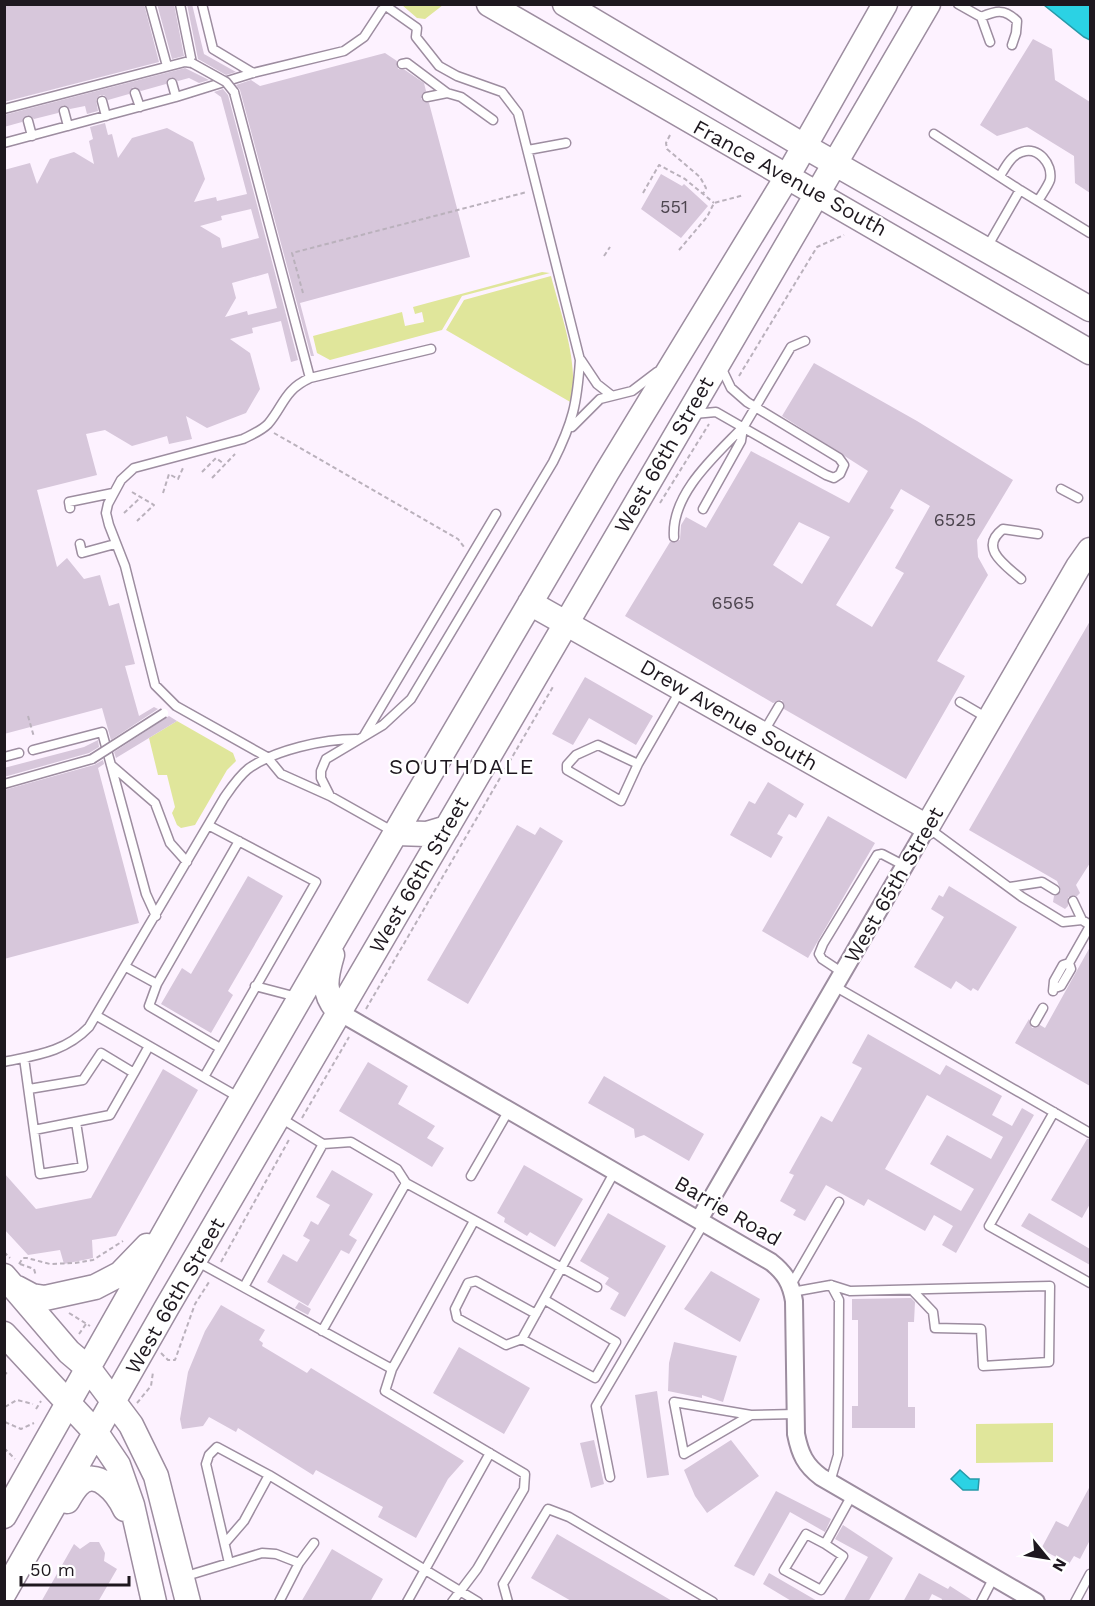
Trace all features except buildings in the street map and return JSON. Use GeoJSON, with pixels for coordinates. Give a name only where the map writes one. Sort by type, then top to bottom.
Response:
{"type":"FeatureCollection","features":[{"type":"Feature","properties":{"kind":"main road","name":"France Avenue South"},"geometry":{"type":"LineString","coordinates":[[489,4],[1090,352]]}},
{"type":"Feature","properties":{"kind":"main road","name":"France Avenue South"},"geometry":{"type":"LineString","coordinates":[[565,4],[804,146],[986,249],[1088,303]]}},
{"type":"Feature","properties":{"kind":"main road","name":"West 66th Street"},"geometry":{"type":"LineString","coordinates":[[4,1516],[242,1098],[530,603],[676,357],[787,177],[885,4]]}},
{"type":"Feature","properties":{"kind":"main road","name":"West 66th Street"},"geometry":{"type":"LineString","coordinates":[[4,1593],[97,1434],[125,1403],[206,1266],[346,1022],[447,828],[928,4]]}},
{"type":"Feature","properties":{"kind":"main road","name":"West 65th Street"},"geometry":{"type":"LineString","coordinates":[[927,827],[1090,550]]}},
{"type":"Feature","properties":{"kind":"main road","name":"Drew Avenue South"},"geometry":{"type":"LineString","coordinates":[[530,603],[927,827]]}},
{"type":"Feature","properties":{"kind":"main road"},"geometry":{"type":"LineString","coordinates":[[396,833],[427,834],[447,828]]}},
{"type":"Feature","properties":{"kind":"main road"},"geometry":{"type":"LineString","coordinates":[[338,933],[326,978],[329,1001],[346,1022]]}},
{"type":"Feature","properties":{"kind":"main road"},"geometry":{"type":"LineString","coordinates":[[13,1276],[32,1296],[45,1298],[95,1287],[120,1274],[170,1223]]}},
{"type":"Feature","properties":{"kind":"main road"},"geometry":{"type":"LineString","coordinates":[[13,1276],[69,1352],[125,1403],[131,1425],[156,1476],[188,1602]]}},
{"type":"Feature","properties":{"kind":"main road"},"geometry":{"type":"LineString","coordinates":[[4,1334],[97,1434],[118,1465],[132,1504],[154,1602]]}},
{"type":"Feature","properties":{"kind":"main road"},"geometry":{"type":"LineString","coordinates":[[17,1571],[78,1484],[86,1480],[104,1483],[118,1494],[144,1557]]}},
{"type":"Feature","properties":{"kind":"street","name":"West 65th Street"},"geometry":{"type":"LineString","coordinates":[[701,1222],[927,827]]}},
{"type":"Feature","properties":{"kind":"street","name":"Barrie Road"},"geometry":{"type":"LineString","coordinates":[[346,1022],[508,1110],[771,1262],[783,1272],[792,1289]]}},
{"type":"Feature","properties":{"kind":"street"},"geometry":{"type":"LineString","coordinates":[[792,1289],[799,1451],[807,1466],[830,1482],[1036,1602]]}},
{"type":"Feature","properties":{"kind":"lane"},"geometry":{"type":"LineString","coordinates":[[150,4],[167,66]]}},
{"type":"Feature","properties":{"kind":"lane"},"geometry":{"type":"LineString","coordinates":[[180,4],[192,63]]}},
{"type":"Feature","properties":{"kind":"lane"},"geometry":{"type":"LineString","coordinates":[[202,4],[213,49],[253,73]]}},
{"type":"Feature","properties":{"kind":"lane"},"geometry":{"type":"LineString","coordinates":[[958,4],[981,17],[990,42]]}},
{"type":"Feature","properties":{"kind":"lane"},"geometry":{"type":"LineString","coordinates":[[4,143],[352,47],[369,30],[384,5],[417,28],[416,37],[439,66],[457,76],[502,92],[518,113],[580,360],[577,400],[570,428],[553,462],[411,699],[398,714],[326,759],[321,778],[330,796]]}},
{"type":"Feature","properties":{"kind":"lane"},"geometry":{"type":"LineString","coordinates":[[981,17],[997,10],[1009,12],[1017,21],[1012,45]]}},
{"type":"Feature","properties":{"kind":"lane"},"geometry":{"type":"LineString","coordinates":[[4,109],[185,62],[192,63],[226,82],[234,92],[310,378]]}},
{"type":"Feature","properties":{"kind":"lane"},"geometry":{"type":"LineString","coordinates":[[402,64],[407,63],[416,67],[447,93],[468,101],[493,120]]}},
{"type":"Feature","properties":{"kind":"lane"},"geometry":{"type":"LineString","coordinates":[[172,82],[176,97]]}},
{"type":"Feature","properties":{"kind":"lane"},"geometry":{"type":"LineString","coordinates":[[135,93],[140,107]]}},
{"type":"Feature","properties":{"kind":"lane"},"geometry":{"type":"LineString","coordinates":[[427,97],[447,93]]}},
{"type":"Feature","properties":{"kind":"lane"},"geometry":{"type":"LineString","coordinates":[[102,101],[106,116]]}},
{"type":"Feature","properties":{"kind":"lane"},"geometry":{"type":"LineString","coordinates":[[64,111],[68,126]]}},
{"type":"Feature","properties":{"kind":"lane"},"geometry":{"type":"LineString","coordinates":[[28,121],[32,136]]}},
{"type":"Feature","properties":{"kind":"lane"},"geometry":{"type":"LineString","coordinates":[[934,134],[1090,232]]}},
{"type":"Feature","properties":{"kind":"lane"},"geometry":{"type":"LineString","coordinates":[[528,150],[566,143]]}},
{"type":"Feature","properties":{"kind":"lane"},"geometry":{"type":"LineString","coordinates":[[1000,176],[1012,158],[1023,151],[1034,152],[1044,158],[1050,168],[1050,180],[1038,201]]}},
{"type":"Feature","properties":{"kind":"lane"},"geometry":{"type":"LineString","coordinates":[[986,249],[1020,190]]}},
{"type":"Feature","properties":{"kind":"lane"},"geometry":{"type":"LineString","coordinates":[[674,537],[673,525],[685,496],[708,463],[743,428],[791,347],[805,341]]}},
{"type":"Feature","properties":{"kind":"lane"},"geometry":{"type":"LineString","coordinates":[[396,833],[330,796],[281,774],[267,758],[176,706],[155,685],[125,566],[115,544],[106,513],[113,493],[121,480],[134,468],[243,439],[255,433],[267,424],[289,391],[310,378],[431,349]]}},
{"type":"Feature","properties":{"kind":"lane"},"geometry":{"type":"LineString","coordinates":[[570,428],[600,399],[632,391],[676,357]]}},
{"type":"Feature","properties":{"kind":"lane"},"geometry":{"type":"LineString","coordinates":[[580,360],[597,384],[611,395]]}},
{"type":"Feature","properties":{"kind":"lane"},"geometry":{"type":"LineString","coordinates":[[688,414],[716,412],[826,475],[834,478],[840,474],[844,465],[839,458],[755,408],[731,388],[718,362]]}},
{"type":"Feature","properties":{"kind":"lane"},"geometry":{"type":"LineString","coordinates":[[703,509],[741,441],[743,428]]}},
{"type":"Feature","properties":{"kind":"lane"},"geometry":{"type":"LineString","coordinates":[[1061,489],[1078,498]]}},
{"type":"Feature","properties":{"kind":"lane"},"geometry":{"type":"LineString","coordinates":[[70,507],[69,502],[113,493]]}},
{"type":"Feature","properties":{"kind":"lane"},"geometry":{"type":"LineString","coordinates":[[361,737],[496,514]]}},
{"type":"Feature","properties":{"kind":"lane"},"geometry":{"type":"LineString","coordinates":[[1021,579],[996,556],[992,546],[995,535],[1003,529],[1038,534]]}},
{"type":"Feature","properties":{"kind":"lane"},"geometry":{"type":"LineString","coordinates":[[80,544],[82,553],[115,544]]}},
{"type":"Feature","properties":{"kind":"lane"},"geometry":{"type":"LineString","coordinates":[[638,764],[598,745],[576,755],[567,765],[567,770],[621,801],[638,764],[682,688]]}},
{"type":"Feature","properties":{"kind":"lane"},"geometry":{"type":"LineString","coordinates":[[960,702],[989,719]]}},
{"type":"Feature","properties":{"kind":"lane"},"geometry":{"type":"LineString","coordinates":[[4,783],[92,759],[176,706]]}},
{"type":"Feature","properties":{"kind":"lane"},"geometry":{"type":"LineString","coordinates":[[763,734],[779,706]]}},
{"type":"Feature","properties":{"kind":"lane"},"geometry":{"type":"LineString","coordinates":[[33,750],[102,732],[146,894],[156,916]]}},
{"type":"Feature","properties":{"kind":"lane"},"geometry":{"type":"LineString","coordinates":[[4,1062],[65,1047],[78,1038],[97,1016],[208,825],[239,778],[267,758],[334,739],[361,737]]}},
{"type":"Feature","properties":{"kind":"lane"},"geometry":{"type":"LineString","coordinates":[[4,757],[19,753]]}},
{"type":"Feature","properties":{"kind":"lane"},"geometry":{"type":"LineString","coordinates":[[111,765],[155,803],[170,843],[187,862]]}},
{"type":"Feature","properties":{"kind":"lane"},"geometry":{"type":"LineString","coordinates":[[204,1077],[315,882],[208,825]]}},
{"type":"Feature","properties":{"kind":"lane"},"geometry":{"type":"LineString","coordinates":[[927,827],[1063,922],[1082,920]]}},
{"type":"Feature","properties":{"kind":"lane"},"geometry":{"type":"LineString","coordinates":[[220,1048],[149,1006],[157,984],[239,841]]}},
{"type":"Feature","properties":{"kind":"lane"},"geometry":{"type":"LineString","coordinates":[[905,866],[882,854],[877,855],[823,944],[819,954],[822,959],[840,980],[1090,1133]]}},
{"type":"Feature","properties":{"kind":"lane"},"geometry":{"type":"LineString","coordinates":[[1010,887],[1042,882],[1055,891]]}},
{"type":"Feature","properties":{"kind":"lane"},"geometry":{"type":"LineString","coordinates":[[1054,989],[1054,981],[1063,965],[1069,963],[1090,925],[1082,920],[1073,901]]}},
{"type":"Feature","properties":{"kind":"lane"},"geometry":{"type":"LineString","coordinates":[[126,967],[157,984]]}},
{"type":"Feature","properties":{"kind":"lane"},"geometry":{"type":"LineString","coordinates":[[255,986],[301,998]]}},
{"type":"Feature","properties":{"kind":"lane"},"geometry":{"type":"LineString","coordinates":[[1035,1022],[1043,1008]]}},
{"type":"Feature","properties":{"kind":"lane"},"geometry":{"type":"LineString","coordinates":[[97,1016],[242,1098]]}},
{"type":"Feature","properties":{"kind":"lane"},"geometry":{"type":"LineString","coordinates":[[34,1130],[110,1114],[149,1046]]}},
{"type":"Feature","properties":{"kind":"lane"},"geometry":{"type":"LineString","coordinates":[[29,1089],[83,1080],[101,1053],[134,1072]]}},
{"type":"Feature","properties":{"kind":"lane"},"geometry":{"type":"LineString","coordinates":[[24,1058],[40,1174],[83,1167],[76,1122]]}},
{"type":"Feature","properties":{"kind":"lane"},"geometry":{"type":"LineString","coordinates":[[471,1176],[508,1110]]}},
{"type":"Feature","properties":{"kind":"lane"},"geometry":{"type":"LineString","coordinates":[[1054,1112],[989,1226],[1090,1283]]}},
{"type":"Feature","properties":{"kind":"lane"},"geometry":{"type":"LineString","coordinates":[[288,1122],[323,1144],[351,1143],[398,1169],[406,1183],[597,1287]]}},
{"type":"Feature","properties":{"kind":"lane"},"geometry":{"type":"LineString","coordinates":[[244,1287],[323,1144]]}},
{"type":"Feature","properties":{"kind":"lane"},"geometry":{"type":"LineString","coordinates":[[536,1314],[476,1281],[468,1283],[455,1309],[457,1318],[506,1345],[522,1339],[545,1300],[615,1172]]}},
{"type":"Feature","properties":{"kind":"lane"},"geometry":{"type":"LineString","coordinates":[[322,1331],[406,1183]]}},
{"type":"Feature","properties":{"kind":"lane"},"geometry":{"type":"LineString","coordinates":[[792,1289],[839,1202]]}},
{"type":"Feature","properties":{"kind":"lane"},"geometry":{"type":"LineString","coordinates":[[452,1602],[459,1589],[477,1569],[524,1488],[525,1474],[385,1391],[392,1369],[474,1221]]}},
{"type":"Feature","properties":{"kind":"lane"},"geometry":{"type":"LineString","coordinates":[[610,1477],[597,1406],[701,1222]]}},
{"type":"Feature","properties":{"kind":"lane"},"geometry":{"type":"LineString","coordinates":[[206,1266],[392,1369]]}},
{"type":"Feature","properties":{"kind":"lane"},"geometry":{"type":"LineString","coordinates":[[792,1289],[831,1285],[850,1291],[1050,1287],[1049,1362],[983,1366],[981,1329],[935,1328],[933,1312],[913,1291]]}},
{"type":"Feature","properties":{"kind":"lane"},"geometry":{"type":"LineString","coordinates":[[830,1482],[838,1455],[839,1300],[831,1285]]}},
{"type":"Feature","properties":{"kind":"lane"},"geometry":{"type":"LineString","coordinates":[[522,1339],[595,1378],[616,1342],[545,1300]]}},
{"type":"Feature","properties":{"kind":"lane"},"geometry":{"type":"LineString","coordinates":[[751,1415],[684,1454],[674,1402],[751,1415],[796,1414]]}},
{"type":"Feature","properties":{"kind":"lane"},"geometry":{"type":"LineString","coordinates":[[229,1563],[206,1464],[209,1455],[217,1447],[269,1475],[478,1602]]}},
{"type":"Feature","properties":{"kind":"lane"},"geometry":{"type":"LineString","coordinates":[[407,1602],[490,1453]]}},
{"type":"Feature","properties":{"kind":"lane"},"geometry":{"type":"LineString","coordinates":[[225,1543],[244,1521],[269,1475]]}},
{"type":"Feature","properties":{"kind":"lane"},"geometry":{"type":"LineString","coordinates":[[825,1544],[852,1495]]}},
{"type":"Feature","properties":{"kind":"lane"},"geometry":{"type":"LineString","coordinates":[[507,1602],[503,1584],[548,1509],[569,1517],[713,1602]]}},
{"type":"Feature","properties":{"kind":"lane"},"geometry":{"type":"LineString","coordinates":[[806,1534],[825,1544],[843,1556],[821,1590],[784,1570],[806,1534]]}},
{"type":"Feature","properties":{"kind":"lane"},"geometry":{"type":"LineString","coordinates":[[279,1602],[298,1563],[314,1543]]}},
{"type":"Feature","properties":{"kind":"lane"},"geometry":{"type":"LineString","coordinates":[[182,1577],[262,1553],[276,1554],[298,1563]]}},
{"type":"Feature","properties":{"kind":"lane"},"geometry":{"type":"LineString","coordinates":[[1075,1602],[1090,1574]]}},
{"type":"Feature","properties":{"kind":"lane"},"geometry":{"type":"LineString","coordinates":[[981,1602],[994,1577]]}},
{"type":"Feature","properties":{"kind":"path"},"geometry":{"type":"LineString","coordinates":[[670,135],[665,146],[700,177],[706,188],[703,194]]}},
{"type":"Feature","properties":{"kind":"path"},"geometry":{"type":"LineString","coordinates":[[643,193],[659,165],[685,179],[714,203]]}},
{"type":"Feature","properties":{"kind":"path"},"geometry":{"type":"LineString","coordinates":[[303,293],[292,253],[527,192]]}},
{"type":"Feature","properties":{"kind":"path"},"geometry":{"type":"LineString","coordinates":[[679,250],[707,217],[714,203],[744,195]]}},
{"type":"Feature","properties":{"kind":"path"},"geometry":{"type":"LineString","coordinates":[[731,388],[817,247],[843,235]]}},
{"type":"Feature","properties":{"kind":"path"},"geometry":{"type":"LineString","coordinates":[[604,256],[610,247]]}},
{"type":"Feature","properties":{"kind":"path"},"geometry":{"type":"LineString","coordinates":[[657,509],[716,412]]}},
{"type":"Feature","properties":{"kind":"path"},"geometry":{"type":"LineString","coordinates":[[273,433],[458,539],[471,557]]}},
{"type":"Feature","properties":{"kind":"path"},"geometry":{"type":"LineString","coordinates":[[212,478],[239,450]]}},
{"type":"Feature","properties":{"kind":"path"},"geometry":{"type":"LineString","coordinates":[[202,472],[216,458],[224,464]]}},
{"type":"Feature","properties":{"kind":"path"},"geometry":{"type":"LineString","coordinates":[[163,493],[169,474],[178,479],[185,461]]}},
{"type":"Feature","properties":{"kind":"path"},"geometry":{"type":"LineString","coordinates":[[174,477],[176,468]]}},
{"type":"Feature","properties":{"kind":"path"},"geometry":{"type":"LineString","coordinates":[[132,492],[154,505],[137,521]]}},
{"type":"Feature","properties":{"kind":"path"},"geometry":{"type":"LineString","coordinates":[[124,513],[141,497]]}},
{"type":"Feature","properties":{"kind":"path"},"geometry":{"type":"LineString","coordinates":[[365,1011],[559,676]]}},
{"type":"Feature","properties":{"kind":"path"},"geometry":{"type":"LineString","coordinates":[[28,716],[34,737]]}},
{"type":"Feature","properties":{"kind":"path"},"geometry":{"type":"LineString","coordinates":[[158,1357],[160,1352],[168,1360],[175,1360],[206,1266],[346,1022]]}},
{"type":"Feature","properties":{"kind":"path"},"geometry":{"type":"LineString","coordinates":[[13,1276],[23,1258],[61,1265],[84,1262],[101,1256],[119,1242],[126,1242]]}},
{"type":"Feature","properties":{"kind":"path"},"geometry":{"type":"LineString","coordinates":[[4,1252],[13,1276]]}},
{"type":"Feature","properties":{"kind":"path"},"geometry":{"type":"LineString","coordinates":[[13,1276],[33,1269],[41,1282]]}},
{"type":"Feature","properties":{"kind":"path"},"geometry":{"type":"LineString","coordinates":[[61,1305],[95,1328]]}},
{"type":"Feature","properties":{"kind":"path"},"geometry":{"type":"LineString","coordinates":[[78,1334],[86,1323]]}},
{"type":"Feature","properties":{"kind":"path"},"geometry":{"type":"LineString","coordinates":[[125,1403],[152,1386],[155,1363]]}},
{"type":"Feature","properties":{"kind":"path"},"geometry":{"type":"LineString","coordinates":[[4,1376],[8,1371]]}},
{"type":"Feature","properties":{"kind":"path"},"geometry":{"type":"LineString","coordinates":[[33,1404],[17,1400],[5,1407],[5,1423],[21,1429],[37,1421]]}},
{"type":"Feature","properties":{"kind":"path"},"geometry":{"type":"LineString","coordinates":[[4,1448],[16,1460]]}},
{"type":"Feature","properties":{"kind":"green space"},"geometry":{"type":"Polygon","coordinates":[[[402,5],[443,5],[425,19],[417,18],[402,5]]]}},
{"type":"Feature","properties":{"kind":"green space"},"geometry":{"type":"Polygon","coordinates":[[[542,272],[550,273],[462,296],[442,330],[330,360],[317,353],[313,336],[402,312],[405,326],[424,322],[422,312],[415,314],[413,307],[542,272]]]}},
{"type":"Feature","properties":{"kind":"green space"},"geometry":{"type":"Polygon","coordinates":[[[551,276],[571,355],[572,403],[446,330],[464,300],[551,276]]]}},
{"type":"Feature","properties":{"kind":"green space"},"geometry":{"type":"Polygon","coordinates":[[[177,721],[233,753],[236,761],[227,770],[195,825],[181,828],[177,825],[172,813],[175,807],[167,775],[158,775],[149,738],[177,721]]]}},
{"type":"Feature","properties":{"kind":"green space"},"geometry":{"type":"Polygon","coordinates":[[[1053,1423],[1053,1462],[976,1463],[976,1424],[1053,1423]]]}},
{"type":"Feature","properties":{"kind":"water"},"geometry":{"type":"Polygon","coordinates":[[[1044,5],[1090,5],[1090,40],[1084,37],[1044,5]]]}},
{"type":"Feature","properties":{"kind":"water"},"geometry":{"type":"Polygon","coordinates":[[[960,1470],[970,1479],[979,1479],[978,1490],[963,1490],[951,1479],[960,1470]]]}},
{"type":"Feature","properties":{"kind":"district","name":"SOUTHDALE"},"geometry":{"type":"Point","coordinates":[462,766]}}]}
